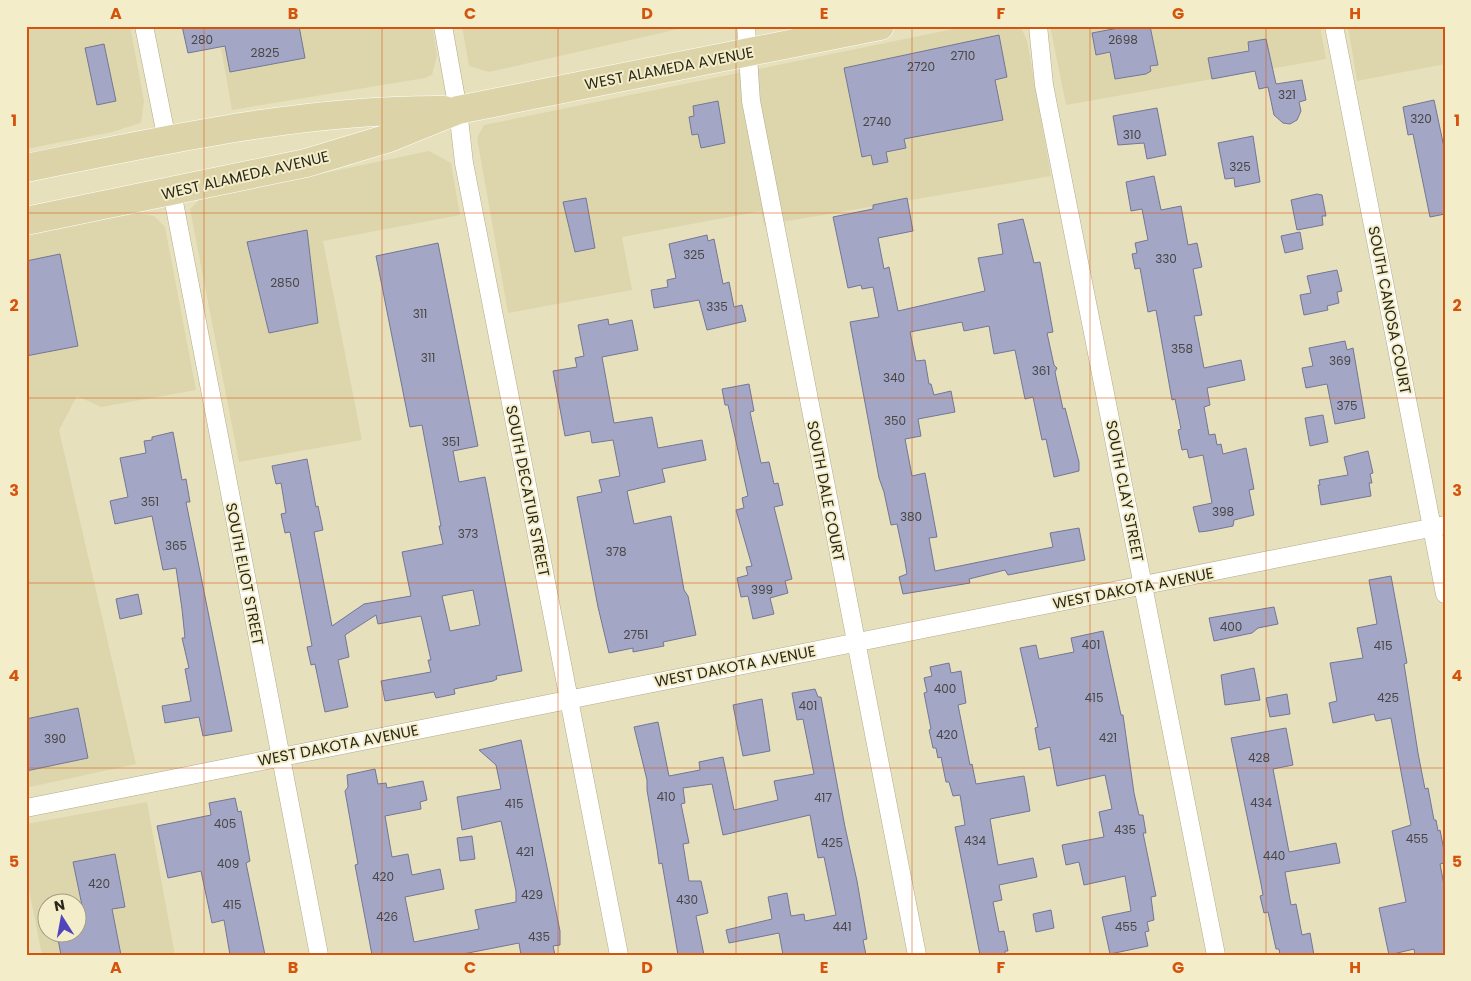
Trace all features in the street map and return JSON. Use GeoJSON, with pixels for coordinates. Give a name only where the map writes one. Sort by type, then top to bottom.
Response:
{"type":"FeatureCollection","features":[{"type":"Feature","properties":{"kind":"main road","name":"WEST ALAMEDA AVENUE"},"geometry":{"type":"LineString","coordinates":[[26,221],[172,192],[340,154],[458,110],[747,39],[880,26]]}},
{"type":"Feature","properties":{"kind":"main road","name":"WEST ALAMEDA AVENUE"},"geometry":{"type":"LineString","coordinates":[[26,168],[167,140],[326,114],[388,110],[458,110]]}},
{"type":"Feature","properties":{"kind":"street"},"geometry":{"type":"LineString","coordinates":[[144,26],[167,140]]}},
{"type":"Feature","properties":{"kind":"street","name":"SOUTH DECATUR STREET"},"geometry":{"type":"LineString","coordinates":[[443,26],[458,110],[464,163],[619,955]]}},
{"type":"Feature","properties":{"kind":"street","name":"SOUTH CLAY STREET"},"geometry":{"type":"LineString","coordinates":[[1038,26],[1044,85],[1216,955]]}},
{"type":"Feature","properties":{"kind":"street","name":"SOUTH CANOSA COURT"},"geometry":{"type":"LineString","coordinates":[[1334,26],[1438,527],[1445,594]]}},
{"type":"Feature","properties":{"kind":"street","name":"SOUTH DALE COURT"},"geometry":{"type":"LineString","coordinates":[[747,39],[751,101],[917,955]]}},
{"type":"Feature","properties":{"kind":"street","name":"SOUTH ELIOT STREET"},"geometry":{"type":"LineString","coordinates":[[172,192],[319,955]]}},
{"type":"Feature","properties":{"kind":"street","name":"WEST DAKOTA AVENUE"},"geometry":{"type":"LineString","coordinates":[[26,808],[1438,527]]}},
{"type":"Feature","properties":{"kind":"shaded area"},"geometry":{"type":"Polygon","coordinates":[[[26,26],[130,26],[144,101],[141,123],[112,132],[26,149],[26,26]]]}},
{"type":"Feature","properties":{"kind":"shaded area"},"geometry":{"type":"Polygon","coordinates":[[[217,26],[432,26],[437,55],[432,75],[425,78],[232,110],[217,26]]]}},
{"type":"Feature","properties":{"kind":"shaded area"},"geometry":{"type":"Polygon","coordinates":[[[462,26],[692,26],[489,72],[469,66],[462,26]]]}},
{"type":"Feature","properties":{"kind":"shaded area"},"geometry":{"type":"Polygon","coordinates":[[[968,26],[1020,26],[1027,40],[1051,176],[764,225],[761,211],[622,237],[632,290],[508,313],[477,138],[484,125],[968,26]]]}},
{"type":"Feature","properties":{"kind":"shaded area"},"geometry":{"type":"Polygon","coordinates":[[[1050,26],[1320,26],[1326,59],[1066,105],[1050,26]]]}},
{"type":"Feature","properties":{"kind":"shaded area"},"geometry":{"type":"Polygon","coordinates":[[[1348,26],[1445,26],[1445,64],[1357,81],[1348,26]]]}},
{"type":"Feature","properties":{"kind":"shaded area"},"geometry":{"type":"Polygon","coordinates":[[[429,151],[451,163],[460,215],[323,241],[362,440],[239,462],[190,209],[200,199],[429,151]]]}},
{"type":"Feature","properties":{"kind":"shaded area"},"geometry":{"type":"Polygon","coordinates":[[[135,213],[154,216],[165,227],[196,390],[101,407],[77,396],[59,430],[136,764],[30,787],[26,786],[26,233],[135,213]]]}},
{"type":"Feature","properties":{"kind":"shaded area"},"geometry":{"type":"Polygon","coordinates":[[[147,802],[175,955],[42,955],[40,944],[88,944],[88,894],[38,894],[38,935],[26,875],[26,824],[147,802]]]}},
{"type":"Feature","properties":{"kind":"building"},"geometry":{"type":"Polygon","coordinates":[[[182,26],[299,26],[305,58],[230,72],[225,46],[188,53],[182,26]]]}},
{"type":"Feature","properties":{"kind":"building"},"geometry":{"type":"Polygon","coordinates":[[[1129,26],[1150,26],[1158,65],[1150,66],[1151,71],[1146,74],[1115,79],[1110,52],[1096,55],[1092,33],[1129,26]]]}},
{"type":"Feature","properties":{"kind":"building"},"geometry":{"type":"Polygon","coordinates":[[[999,35],[1007,77],[995,80],[1003,120],[904,139],[906,148],[886,152],[888,162],[873,165],[871,155],[862,157],[844,68],[999,35]]]}},
{"type":"Feature","properties":{"kind":"building"},"geometry":{"type":"Polygon","coordinates":[[[1266,39],[1276,84],[1302,80],[1306,100],[1299,102],[1301,111],[1297,120],[1290,124],[1283,123],[1274,115],[1268,87],[1259,89],[1255,71],[1212,79],[1208,58],[1249,51],[1248,42],[1266,39]]]}},
{"type":"Feature","properties":{"kind":"building"},"geometry":{"type":"Polygon","coordinates":[[[104,44],[116,101],[97,105],[85,48],[104,44]]]}},
{"type":"Feature","properties":{"kind":"building"},"geometry":{"type":"Polygon","coordinates":[[[1434,100],[1445,152],[1445,214],[1430,217],[1413,134],[1408,135],[1403,107],[1434,100]]]}},
{"type":"Feature","properties":{"kind":"building"},"geometry":{"type":"Polygon","coordinates":[[[718,101],[725,143],[701,148],[698,134],[692,135],[689,117],[694,116],[693,106],[718,101]]]}},
{"type":"Feature","properties":{"kind":"building"},"geometry":{"type":"Polygon","coordinates":[[[1157,108],[1166,155],[1147,159],[1144,143],[1118,145],[1113,116],[1157,108]]]}},
{"type":"Feature","properties":{"kind":"building"},"geometry":{"type":"Polygon","coordinates":[[[1253,136],[1260,182],[1235,187],[1234,178],[1225,179],[1218,143],[1253,136]]]}},
{"type":"Feature","properties":{"kind":"building"},"geometry":{"type":"Polygon","coordinates":[[[1154,176],[1161,210],[1181,206],[1188,245],[1197,243],[1202,267],[1193,269],[1202,315],[1194,316],[1204,368],[1241,360],[1245,380],[1207,388],[1210,405],[1204,407],[1209,435],[1215,434],[1217,445],[1221,444],[1223,454],[1246,448],[1254,489],[1249,490],[1254,515],[1234,520],[1233,526],[1208,531],[1199,532],[1193,507],[1212,503],[1203,455],[1189,458],[1187,449],[1182,450],[1178,430],[1181,429],[1175,399],[1172,400],[1156,310],[1148,312],[1140,268],[1135,269],[1132,254],[1137,253],[1135,243],[1148,240],[1142,209],[1131,211],[1126,182],[1154,176]]]}},
{"type":"Feature","properties":{"kind":"building"},"geometry":{"type":"Polygon","coordinates":[[[1317,194],[1322,195],[1326,216],[1322,216],[1323,225],[1297,230],[1291,200],[1317,194]]]}},
{"type":"Feature","properties":{"kind":"building"},"geometry":{"type":"Polygon","coordinates":[[[586,198],[595,248],[575,252],[563,202],[586,198]]]}},
{"type":"Feature","properties":{"kind":"building"},"geometry":{"type":"Polygon","coordinates":[[[907,198],[913,231],[878,238],[884,269],[889,267],[898,311],[985,291],[978,258],[1003,254],[998,224],[1023,219],[1034,263],[1040,262],[1053,332],[1047,333],[1054,365],[1057,368],[1055,372],[1063,409],[1065,408],[1079,462],[1079,471],[1054,477],[1046,439],[1042,440],[1033,397],[1025,399],[1015,350],[994,354],[989,326],[964,331],[962,322],[910,332],[916,361],[925,360],[929,384],[931,384],[934,395],[951,391],[955,412],[918,419],[921,436],[905,439],[912,476],[925,473],[937,537],[929,538],[935,571],[1053,547],[1050,533],[1079,528],[1085,560],[1008,575],[1005,570],[969,579],[970,583],[903,594],[899,577],[907,574],[905,562],[897,524],[891,525],[879,478],[850,322],[879,317],[873,287],[862,289],[861,285],[848,288],[833,217],[873,209],[873,205],[907,198]]]}},
{"type":"Feature","properties":{"kind":"building"},"geometry":{"type":"Polygon","coordinates":[[[307,230],[318,323],[269,333],[247,242],[307,230]]]}},
{"type":"Feature","properties":{"kind":"building"},"geometry":{"type":"Polygon","coordinates":[[[1300,232],[1303,249],[1285,253],[1281,236],[1300,232]]]}},
{"type":"Feature","properties":{"kind":"building"},"geometry":{"type":"Polygon","coordinates":[[[707,235],[708,241],[714,239],[723,284],[729,282],[734,307],[742,305],[746,321],[707,330],[699,300],[654,308],[651,290],[668,287],[667,280],[676,278],[669,244],[707,235]]]}},
{"type":"Feature","properties":{"kind":"building"},"geometry":{"type":"Polygon","coordinates":[[[438,243],[478,446],[453,451],[459,482],[485,477],[522,671],[496,676],[497,679],[493,681],[454,689],[455,694],[436,698],[434,692],[385,701],[381,681],[431,672],[428,660],[431,660],[421,616],[378,624],[376,615],[345,635],[349,657],[338,660],[348,707],[325,712],[315,664],[311,665],[307,647],[312,646],[290,532],[285,533],[281,514],[286,513],[281,483],[276,484],[272,466],[307,459],[316,507],[318,506],[323,530],[314,532],[332,626],[364,604],[411,596],[402,552],[443,544],[422,425],[410,427],[376,256],[438,243]],[[473,590],[442,596],[450,631],[480,625],[473,590]]]}},
{"type":"Feature","properties":{"kind":"building"},"geometry":{"type":"Polygon","coordinates":[[[60,254],[78,346],[26,356],[26,261],[60,254]]]}},
{"type":"Feature","properties":{"kind":"building"},"geometry":{"type":"Polygon","coordinates":[[[1337,270],[1342,291],[1337,292],[1339,303],[1327,306],[1328,310],[1304,315],[1300,295],[1311,293],[1307,276],[1337,270]]]}},
{"type":"Feature","properties":{"kind":"building"},"geometry":{"type":"Polygon","coordinates":[[[608,319],[609,325],[632,320],[638,350],[602,357],[614,423],[652,417],[658,448],[702,440],[706,460],[662,469],[665,482],[627,491],[634,524],[671,516],[684,590],[688,596],[696,635],[663,642],[664,646],[633,652],[633,648],[609,653],[598,607],[577,497],[602,492],[599,480],[620,476],[613,440],[592,443],[590,431],[565,436],[553,371],[577,367],[575,358],[584,356],[578,325],[608,319]]]}},
{"type":"Feature","properties":{"kind":"building"},"geometry":{"type":"Polygon","coordinates":[[[1345,341],[1347,350],[1353,348],[1365,418],[1335,424],[1327,384],[1306,388],[1302,368],[1313,366],[1309,348],[1345,341]]]}},
{"type":"Feature","properties":{"kind":"building"},"geometry":{"type":"Polygon","coordinates":[[[749,384],[754,411],[750,412],[761,463],[769,462],[774,484],[778,483],[783,505],[774,507],[792,579],[785,581],[788,593],[770,598],[774,614],[753,619],[748,596],[741,597],[737,578],[748,575],[746,567],[752,566],[736,510],[744,508],[742,498],[748,496],[728,405],[725,405],[722,389],[749,384]]]}},
{"type":"Feature","properties":{"kind":"building"},"geometry":{"type":"Polygon","coordinates":[[[1323,415],[1328,442],[1310,446],[1305,418],[1323,415]]]}},
{"type":"Feature","properties":{"kind":"building"},"geometry":{"type":"Polygon","coordinates":[[[173,432],[182,480],[186,479],[190,502],[186,502],[232,731],[203,736],[199,717],[165,723],[162,706],[191,701],[185,669],[189,668],[182,638],[185,638],[176,568],[163,570],[152,516],[115,524],[110,501],[128,497],[120,458],[146,453],[144,441],[173,432]]]}},
{"type":"Feature","properties":{"kind":"building"},"geometry":{"type":"Polygon","coordinates":[[[1368,451],[1373,473],[1370,474],[1372,483],[1369,483],[1371,496],[1321,505],[1319,480],[1348,475],[1344,457],[1368,451]]]}},
{"type":"Feature","properties":{"kind":"building"},"geometry":{"type":"Polygon","coordinates":[[[1391,576],[1407,663],[1404,664],[1418,753],[1425,789],[1428,788],[1434,820],[1436,820],[1438,831],[1440,830],[1445,855],[1445,863],[1440,864],[1445,890],[1445,955],[1415,955],[1414,949],[1389,955],[1379,908],[1406,902],[1392,831],[1411,825],[1391,718],[1376,721],[1374,714],[1333,723],[1329,703],[1337,701],[1330,663],[1363,658],[1357,628],[1377,624],[1369,580],[1391,576]]]}},
{"type":"Feature","properties":{"kind":"building"},"geometry":{"type":"Polygon","coordinates":[[[138,594],[142,614],[120,619],[116,599],[138,594]]]}},
{"type":"Feature","properties":{"kind":"building"},"geometry":{"type":"Polygon","coordinates":[[[1274,607],[1278,624],[1258,628],[1252,633],[1214,641],[1209,618],[1274,607]]]}},
{"type":"Feature","properties":{"kind":"building"},"geometry":{"type":"Polygon","coordinates":[[[1103,631],[1121,715],[1123,715],[1134,793],[1139,815],[1143,815],[1146,833],[1143,833],[1156,896],[1151,897],[1154,920],[1147,922],[1149,931],[1145,932],[1148,946],[1110,954],[1102,917],[1131,911],[1125,876],[1084,885],[1079,862],[1066,865],[1062,845],[1104,837],[1099,812],[1112,809],[1105,775],[1057,786],[1050,747],[1039,750],[1035,728],[1038,727],[1020,648],[1036,645],[1039,659],[1074,652],[1071,638],[1103,631]]]}},
{"type":"Feature","properties":{"kind":"building"},"geometry":{"type":"Polygon","coordinates":[[[949,663],[951,673],[961,671],[966,703],[958,705],[970,765],[972,764],[976,784],[1024,776],[1030,811],[990,819],[998,865],[1033,858],[1037,877],[999,885],[1002,900],[993,902],[999,932],[1004,931],[1008,951],[1005,951],[1005,955],[980,955],[955,827],[965,825],[960,795],[953,796],[949,782],[946,782],[941,757],[938,758],[936,748],[933,748],[929,730],[931,729],[924,693],[927,692],[924,678],[932,676],[930,667],[949,663]]]}},
{"type":"Feature","properties":{"kind":"building"},"geometry":{"type":"Polygon","coordinates":[[[1254,668],[1260,700],[1225,705],[1221,675],[1254,668]]]}},
{"type":"Feature","properties":{"kind":"building"},"geometry":{"type":"Polygon","coordinates":[[[815,689],[818,697],[821,697],[857,881],[867,939],[863,940],[866,955],[783,955],[779,933],[729,943],[726,930],[772,919],[768,897],[787,893],[791,916],[804,914],[805,921],[836,915],[824,857],[818,858],[810,815],[723,835],[712,784],[683,788],[685,803],[681,804],[689,843],[683,844],[689,881],[701,881],[708,913],[696,916],[704,955],[678,955],[662,863],[659,864],[647,780],[634,727],[658,722],[669,776],[700,770],[699,762],[723,757],[734,810],[778,800],[774,781],[814,774],[803,719],[797,720],[792,693],[815,689]]]}},
{"type":"Feature","properties":{"kind":"building"},"geometry":{"type":"Polygon","coordinates":[[[1287,694],[1290,714],[1270,717],[1266,698],[1287,694]]]}},
{"type":"Feature","properties":{"kind":"building"},"geometry":{"type":"Polygon","coordinates":[[[762,699],[770,751],[743,756],[733,705],[762,699]]]}},
{"type":"Feature","properties":{"kind":"building"},"geometry":{"type":"Polygon","coordinates":[[[78,708],[88,758],[26,771],[26,719],[78,708]]]}},
{"type":"Feature","properties":{"kind":"building"},"geometry":{"type":"Polygon","coordinates":[[[1286,728],[1293,765],[1273,769],[1289,852],[1336,843],[1340,863],[1285,872],[1291,905],[1296,904],[1302,935],[1310,933],[1314,955],[1280,955],[1279,949],[1276,949],[1268,912],[1264,913],[1260,896],[1263,895],[1261,884],[1231,738],[1286,728]]]}},
{"type":"Feature","properties":{"kind":"building"},"geometry":{"type":"Polygon","coordinates":[[[521,740],[560,931],[560,945],[553,946],[555,955],[521,955],[519,943],[458,955],[372,955],[355,865],[358,864],[345,791],[348,787],[347,775],[375,769],[378,784],[386,783],[387,788],[423,781],[427,800],[420,802],[421,809],[385,816],[392,857],[408,854],[412,875],[440,869],[444,889],[405,897],[414,942],[479,929],[475,910],[516,902],[516,891],[501,821],[462,830],[457,797],[501,789],[496,765],[479,750],[521,740]]]}},
{"type":"Feature","properties":{"kind":"building"},"geometry":{"type":"Polygon","coordinates":[[[235,798],[238,812],[241,811],[250,861],[246,863],[265,955],[230,955],[224,920],[212,923],[201,871],[168,878],[157,826],[211,815],[209,803],[235,798]]]}},
{"type":"Feature","properties":{"kind":"building"},"geometry":{"type":"Polygon","coordinates":[[[472,836],[475,859],[460,861],[457,838],[472,836]]]}},
{"type":"Feature","properties":{"kind":"building"},"geometry":{"type":"Polygon","coordinates":[[[115,854],[125,907],[112,909],[121,955],[61,955],[59,944],[88,944],[88,894],[80,894],[73,862],[115,854]]]}},
{"type":"Feature","properties":{"kind":"building"},"geometry":{"type":"Polygon","coordinates":[[[1051,910],[1054,928],[1036,932],[1033,914],[1051,910]]]}}]}
